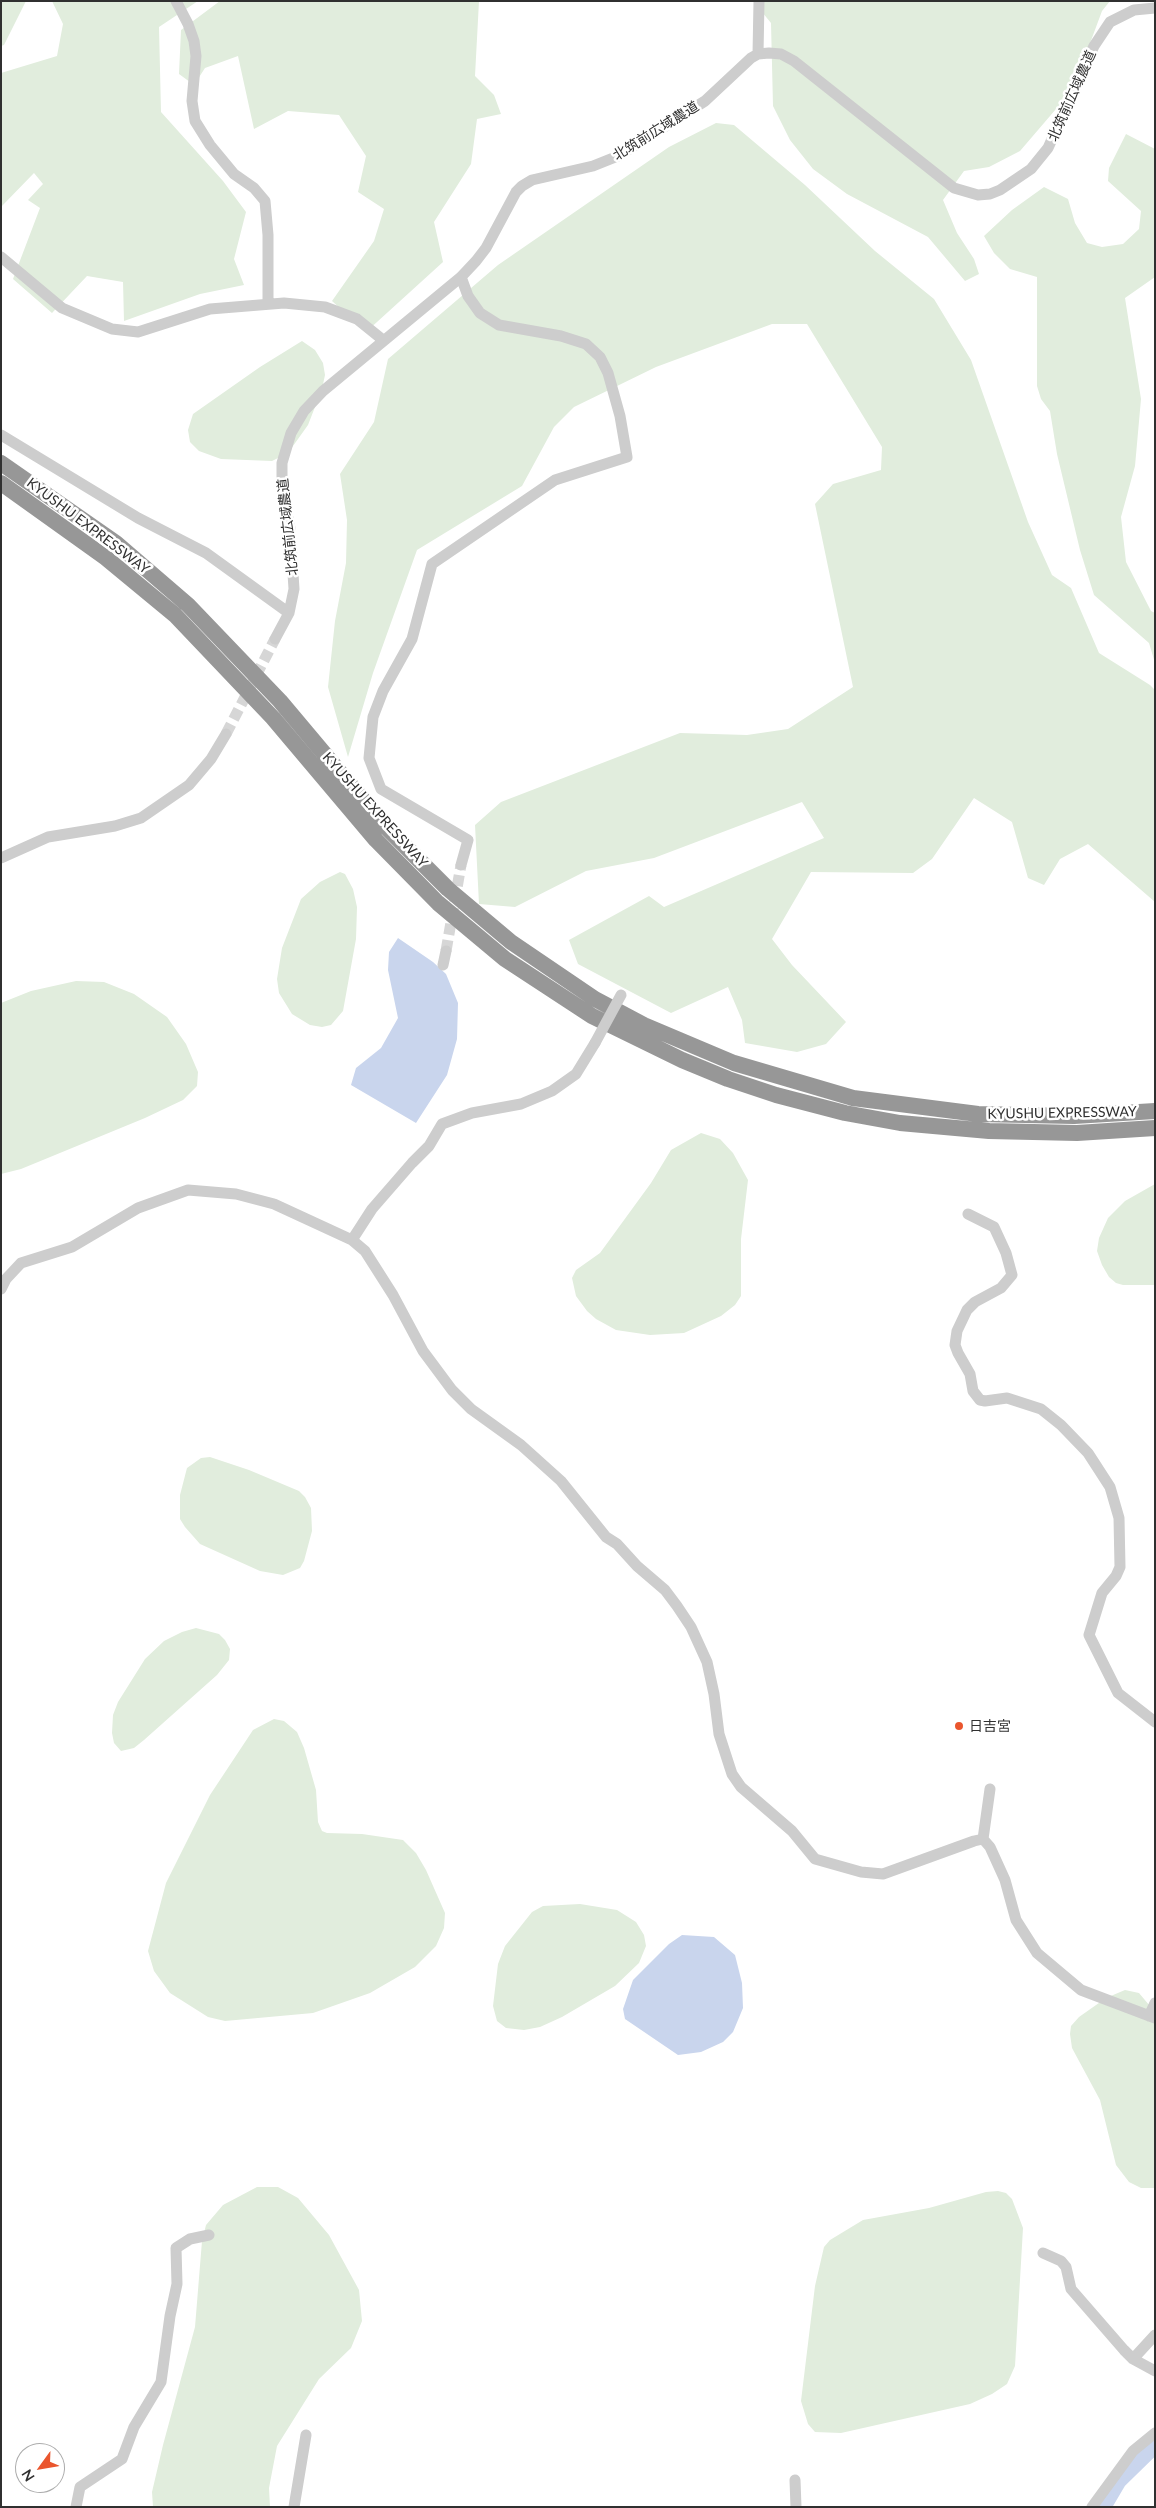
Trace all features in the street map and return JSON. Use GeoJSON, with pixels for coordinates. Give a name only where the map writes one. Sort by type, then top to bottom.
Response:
{"type":"FeatureCollection","features":[{"type":"Feature","properties":{"kind":"highway","name":"KYUSHU EXPRESSWAY"},"geometry":{"type":"LineString","coordinates":[[1,462],[116,543],[188,605],[280,701],[385,826],[442,883],[511,942],[595,999],[644,1025],[734,1064],[853,1098],[978,1114],[1074,1116],[1155,1111]]}},
{"type":"Feature","properties":{"kind":"highway","name":"KYUSHU EXPRESSWAY"},"geometry":{"type":"LineString","coordinates":[[1,483],[106,558],[175,615],[244,686],[376,840],[438,903],[505,959],[592,1016],[674,1057],[728,1079],[776,1095],[845,1113],[900,1123],[989,1131],[1077,1133],[1155,1128]]}},
{"type":"Feature","properties":{"kind":"street"},"geometry":{"type":"LineString","coordinates":[[176,1],[188,24],[194,42],[196,56],[192,101],[195,121],[210,145],[234,174],[254,188],[264,201],[268,235],[268,303]]}},
{"type":"Feature","properties":{"kind":"street"},"geometry":{"type":"LineString","coordinates":[[758,54],[759,1]]}},
{"type":"Feature","properties":{"kind":"street","name":"北筑前広域農道"},"geometry":{"type":"LineString","coordinates":[[275,639],[288,614],[294,589],[290,528],[283,494],[282,476],[282,463],[291,433],[304,411],[323,391],[461,277],[486,248],[516,192],[522,186],[532,180],[593,166],[618,156],[704,101],[743,64],[758,54],[781,54],[794,61],[841,96],[954,188],[978,195],[1000,190],[1030,169],[1048,148],[1094,46],[1110,22],[1134,10],[1155,8]]}},
{"type":"Feature","properties":{"kind":"street"},"geometry":{"type":"LineString","coordinates":[[1,257],[62,308],[112,329],[138,332],[210,309],[268,303],[325,307],[357,319],[383,340]]}},
{"type":"Feature","properties":{"kind":"street"},"geometry":{"type":"LineString","coordinates":[[461,277],[468,296],[480,313],[499,325],[561,336],[578,341],[586,344],[600,357],[608,374],[620,416],[627,457],[555,480],[432,564],[412,639],[383,691],[373,716],[369,758],[381,789],[389,796],[468,840],[461,866]]}},
{"type":"Feature","properties":{"kind":"street"},"geometry":{"type":"LineString","coordinates":[[1,436],[138,518],[206,553],[288,614]]}},
{"type":"Feature","properties":{"kind":"street"},"geometry":{"type":"LineString","coordinates":[[1,858],[48,837],[114,826],[141,818],[189,785],[211,759],[226,734]]}},
{"type":"Feature","properties":{"kind":"street"},"geometry":{"type":"LineString","coordinates":[[443,965],[446,951]]}},
{"type":"Feature","properties":{"kind":"street"},"geometry":{"type":"LineString","coordinates":[[352,1240],[372,1209],[429,1146],[442,1124],[472,1113],[521,1104],[552,1092],[576,1074],[596,1044],[621,995]]}},
{"type":"Feature","properties":{"kind":"street"},"geometry":{"type":"LineString","coordinates":[[1,1288],[6,1279],[21,1263],[72,1247],[138,1208],[188,1190],[236,1194],[274,1204],[352,1240],[365,1251],[423,1350],[452,1390],[471,1409],[521,1445],[561,1481],[606,1537],[617,1544],[671,1598],[691,1627],[707,1662],[714,1694],[719,1734],[732,1774],[740,1787],[792,1831],[815,1859],[861,1872],[884,1874],[983,1839]]}},
{"type":"Feature","properties":{"kind":"street"},"geometry":{"type":"LineString","coordinates":[[968,1214],[994,1227],[1006,1253],[1012,1275],[1001,1288],[975,1302],[967,1310],[956,1331],[955,1339],[958,1353],[970,1374],[973,1391],[980,1400],[1007,1398],[1041,1409],[1061,1425],[1088,1453],[1110,1486],[1119,1518],[1120,1567],[1116,1576],[1102,1593],[1089,1635],[1118,1693],[1155,1722]]}},
{"type":"Feature","properties":{"kind":"street"},"geometry":{"type":"LineString","coordinates":[[990,1789],[983,1839],[990,1847],[1005,1880],[1016,1920],[1037,1952],[1081,1990],[1152,2017],[1155,2003]]}},
{"type":"Feature","properties":{"kind":"street"},"geometry":{"type":"LineString","coordinates":[[76,2507],[80,2488],[122,2459],[134,2427],[161,2382],[177,2284],[176,2248],[190,2240],[208,2235]]}},
{"type":"Feature","properties":{"kind":"street"},"geometry":{"type":"LineString","coordinates":[[1043,2253],[1062,2261],[1066,2267],[1071,2289],[1133,2359],[1155,2371]]}},
{"type":"Feature","properties":{"kind":"street"},"geometry":{"type":"LineString","coordinates":[[1133,2359],[1155,2335]]}},
{"type":"Feature","properties":{"kind":"street"},"geometry":{"type":"LineString","coordinates":[[1092,2507],[1133,2451],[1155,2433]]}},
{"type":"Feature","properties":{"kind":"street"},"geometry":{"type":"LineString","coordinates":[[294,2507],[306,2435]]}},
{"type":"Feature","properties":{"kind":"street"},"geometry":{"type":"LineString","coordinates":[[795,2480],[796,2507]]}},
{"type":"Feature","properties":{"kind":"green space"},"geometry":{"type":"Polygon","coordinates":[[[1,1],[26,1],[4,45],[1,46],[1,1]]]}},
{"type":"Feature","properties":{"kind":"green space"},"geometry":{"type":"Polygon","coordinates":[[[52,1],[198,1],[159,27],[161,112],[223,181],[246,212],[234,259],[244,285],[200,294],[124,321],[123,282],[87,276],[52,313],[13,279],[40,208],[28,200],[43,184],[34,173],[1,207],[1,73],[57,56],[63,24],[52,1]]]}},
{"type":"Feature","properties":{"kind":"green space"},"geometry":{"type":"Polygon","coordinates":[[[220,1],[479,1],[475,76],[494,95],[501,114],[477,119],[471,164],[434,222],[443,262],[366,332],[332,301],[374,241],[384,209],[358,192],[366,156],[339,115],[288,111],[254,129],[238,56],[205,68],[194,85],[179,74],[181,30],[220,1]]]}},
{"type":"Feature","properties":{"kind":"green space"},"geometry":{"type":"Polygon","coordinates":[[[753,1],[1110,1],[1102,11],[1068,95],[1020,151],[989,167],[964,171],[943,200],[957,233],[974,259],[979,274],[965,281],[928,237],[847,194],[813,169],[790,140],[773,106],[771,23],[753,1]]]}},
{"type":"Feature","properties":{"kind":"green space"},"geometry":{"type":"Polygon","coordinates":[[[716,123],[734,125],[805,185],[875,251],[934,299],[971,360],[1028,522],[1052,575],[1071,588],[1099,653],[1155,690],[1155,902],[1088,844],[1060,859],[1044,885],[1028,878],[1012,822],[974,798],[932,859],[913,873],[811,872],[772,939],[792,965],[846,1022],[826,1044],[797,1052],[745,1043],[742,1020],[728,987],[671,1013],[578,964],[569,940],[649,896],[664,907],[824,838],[802,802],[654,858],[586,871],[515,907],[479,904],[475,825],[501,802],[680,733],[747,735],[788,729],[853,687],[815,504],[833,484],[881,470],[882,447],[807,324],[772,324],[656,367],[574,407],[554,427],[522,486],[417,550],[373,673],[348,757],[328,687],[335,621],[346,563],[347,520],[340,474],[374,422],[388,359],[498,265],[669,147],[716,123]]]}},
{"type":"Feature","properties":{"kind":"green space"},"geometry":{"type":"Polygon","coordinates":[[[1126,134],[1155,149],[1155,277],[1125,298],[1141,399],[1135,466],[1121,517],[1126,562],[1151,611],[1155,613],[1155,663],[1149,643],[1094,595],[1080,550],[1057,454],[1050,411],[1041,399],[1037,386],[1037,277],[1010,269],[994,253],[984,236],[1012,210],[1044,187],[1068,199],[1075,223],[1087,243],[1102,247],[1123,244],[1139,229],[1141,211],[1108,181],[1109,168],[1126,134]]]}},
{"type":"Feature","properties":{"kind":"green space"},"geometry":{"type":"Polygon","coordinates":[[[302,341],[315,350],[323,363],[325,375],[322,389],[308,425],[288,453],[272,461],[221,459],[199,451],[190,442],[188,430],[193,414],[260,367],[302,341]]]}},
{"type":"Feature","properties":{"kind":"green space"},"geometry":{"type":"Polygon","coordinates":[[[340,872],[345,874],[353,889],[357,907],[356,939],[343,1011],[331,1025],[322,1027],[310,1025],[292,1014],[279,993],[277,979],[282,948],[301,899],[320,882],[340,872]]]}},
{"type":"Feature","properties":{"kind":"green space"},"geometry":{"type":"Polygon","coordinates":[[[76,981],[104,982],[134,994],[167,1017],[186,1044],[198,1072],[197,1086],[183,1100],[145,1118],[21,1169],[1,1174],[1,1003],[31,991],[76,981]]]}},
{"type":"Feature","properties":{"kind":"green space"},"geometry":{"type":"Polygon","coordinates":[[[701,1133],[720,1139],[733,1153],[748,1180],[741,1239],[741,1296],[735,1305],[721,1316],[684,1333],[650,1335],[616,1330],[596,1319],[587,1311],[576,1296],[572,1278],[576,1270],[600,1253],[651,1183],[671,1150],[701,1133]]]}},
{"type":"Feature","properties":{"kind":"green space"},"geometry":{"type":"Polygon","coordinates":[[[1155,1184],[1155,1285],[1123,1285],[1116,1283],[1109,1277],[1102,1265],[1097,1251],[1099,1238],[1108,1218],[1125,1201],[1155,1184]]]}},
{"type":"Feature","properties":{"kind":"green space"},"geometry":{"type":"Polygon","coordinates":[[[210,1457],[249,1470],[299,1491],[305,1497],[311,1508],[312,1531],[304,1561],[300,1568],[283,1575],[260,1571],[200,1544],[185,1527],[180,1519],[180,1495],[187,1468],[201,1458],[210,1457]]]}},
{"type":"Feature","properties":{"kind":"green space"},"geometry":{"type":"Polygon","coordinates":[[[196,1628],[219,1634],[230,1649],[229,1660],[217,1675],[144,1740],[134,1748],[121,1751],[114,1743],[112,1733],[113,1715],[118,1702],[145,1659],[164,1641],[182,1632],[196,1628]]]}},
{"type":"Feature","properties":{"kind":"green space"},"geometry":{"type":"Polygon","coordinates":[[[274,1719],[284,1721],[297,1732],[304,1748],[316,1790],[318,1822],[322,1831],[403,1840],[416,1853],[426,1870],[445,1913],[444,1928],[436,1946],[415,1967],[370,1993],[313,2013],[225,2021],[208,2017],[170,1993],[154,1971],[148,1951],[166,1883],[210,1795],[253,1730],[274,1719]]]}},
{"type":"Feature","properties":{"kind":"green space"},"geometry":{"type":"Polygon","coordinates":[[[580,1904],[617,1910],[636,1922],[644,1935],[646,1946],[639,1963],[615,1986],[562,2017],[540,2027],[524,2030],[506,2028],[497,2021],[493,2006],[498,1964],[505,1946],[532,1912],[543,1906],[580,1904]]]}},
{"type":"Feature","properties":{"kind":"green space"},"geometry":{"type":"Polygon","coordinates":[[[1125,1990],[1139,1993],[1155,2012],[1155,2188],[1141,2188],[1129,2182],[1116,2165],[1100,2100],[1072,2048],[1071,2026],[1079,2017],[1106,1998],[1125,1990]]]}},
{"type":"Feature","properties":{"kind":"green space"},"geometry":{"type":"Polygon","coordinates":[[[257,2187],[278,2187],[298,2198],[329,2235],[359,2290],[362,2321],[351,2348],[319,2379],[277,2446],[269,2488],[270,2507],[153,2507],[152,2492],[195,2327],[202,2241],[206,2225],[223,2205],[257,2187]]]}},
{"type":"Feature","properties":{"kind":"green space"},"geometry":{"type":"Polygon","coordinates":[[[998,2191],[1006,2193],[1012,2199],[1023,2228],[1015,2366],[1007,2384],[992,2394],[970,2404],[841,2433],[815,2432],[808,2424],[801,2401],[815,2286],[824,2247],[830,2240],[863,2220],[929,2208],[986,2192],[998,2191]]]}},
{"type":"Feature","properties":{"kind":"water"},"geometry":{"type":"Polygon","coordinates":[[[398,938],[433,962],[446,974],[458,1003],[457,1039],[447,1075],[416,1123],[351,1085],[356,1068],[381,1048],[398,1018],[388,970],[389,952],[398,938]]]}},
{"type":"Feature","properties":{"kind":"water"},"geometry":{"type":"Polygon","coordinates":[[[682,1935],[714,1937],[735,1955],[742,1983],[743,2008],[733,2032],[723,2042],[701,2052],[678,2055],[625,2019],[623,2009],[633,1980],[669,1944],[682,1935]]]}},
{"type":"Feature","properties":{"kind":"waterway"},"geometry":{"type":"LineString","coordinates":[[1102,2507],[1118,2480],[1155,2444]]}},
{"type":"Feature","properties":{"kind":"tunnel"},"geometry":{"type":"LineString","coordinates":[[226,734],[275,639]]}},
{"type":"Feature","properties":{"kind":"tunnel"},"geometry":{"type":"LineString","coordinates":[[446,951],[461,865]]}},
{"type":"Feature","properties":{"kind":"place","name":"日吉宮"},"geometry":{"type":"Point","coordinates":[959,1726]}}]}
